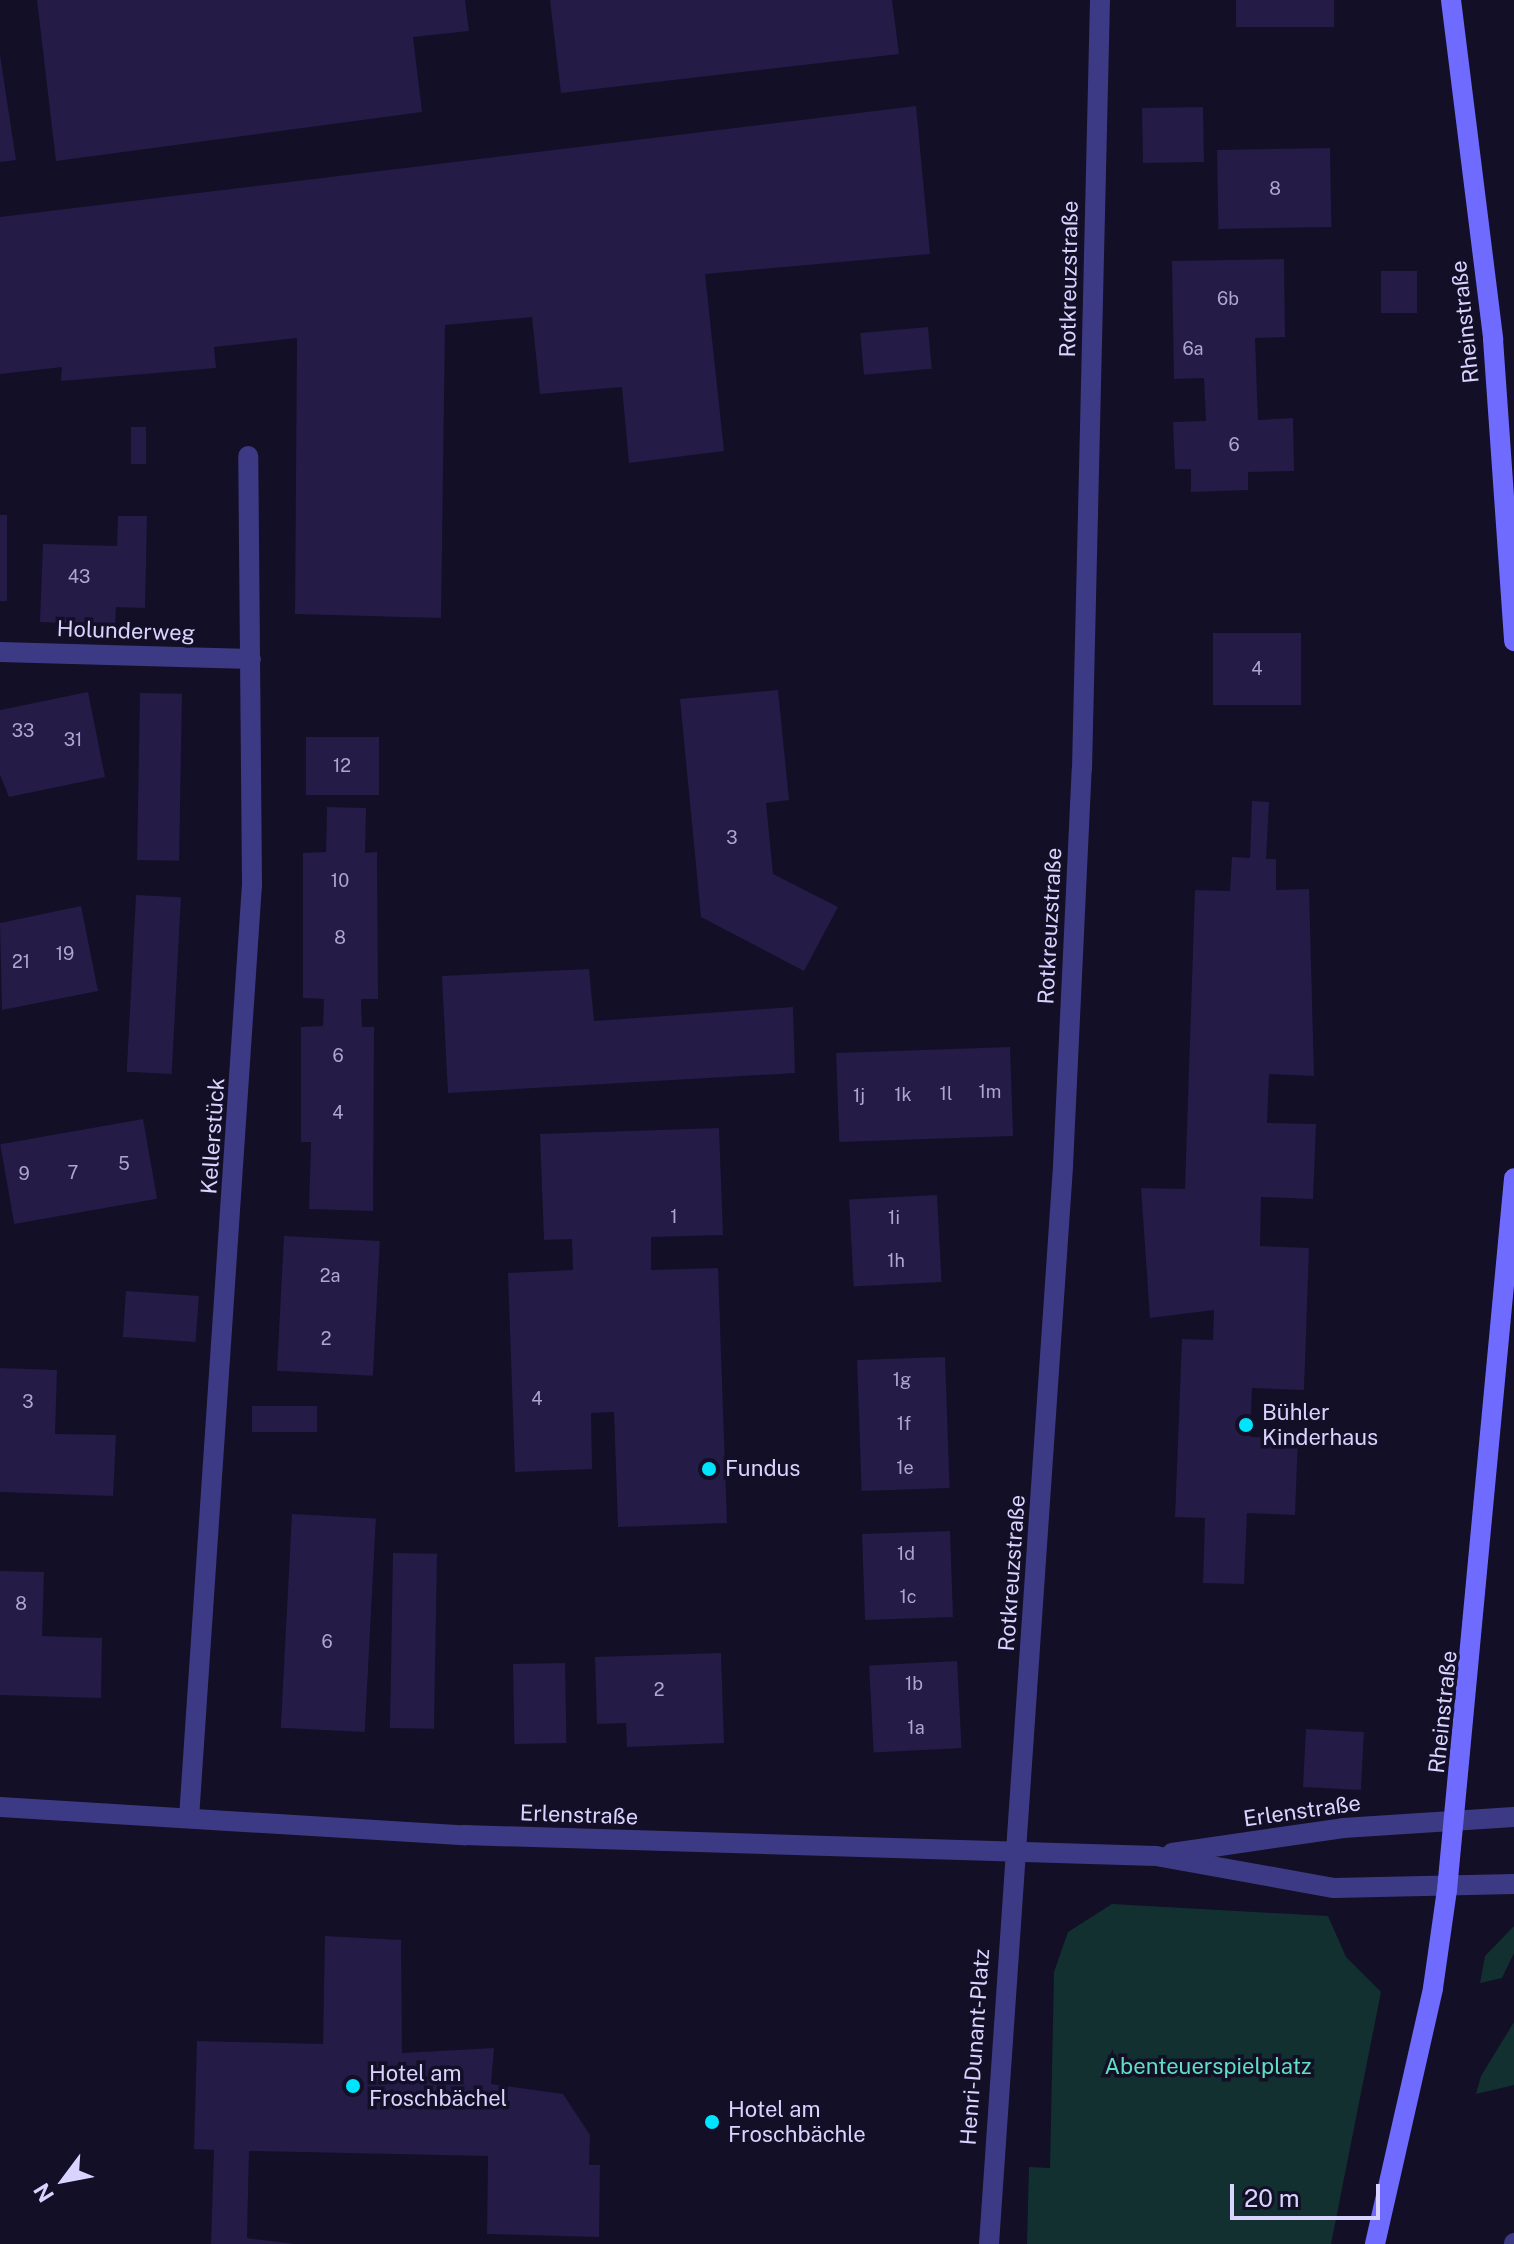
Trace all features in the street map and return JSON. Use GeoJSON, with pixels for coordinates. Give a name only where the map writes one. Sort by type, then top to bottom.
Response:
{"type":"FeatureCollection","features":[{"type":"Feature","properties":{"kind":"street","name":"Rotkreuzstraße"},"geometry":{"type":"LineString","coordinates":[[1013,1853],[1063,1166],[1082,769],[1100,0]]}},
{"type":"Feature","properties":{"kind":"street","name":"Rheinstraße"},"geometry":{"type":"LineString","coordinates":[[1451,0],[1493,339],[1514,641]]}},
{"type":"Feature","properties":{"kind":"street","name":"Kellerstück"},"geometry":{"type":"LineString","coordinates":[[189,1818],[252,885],[248,456]]}},
{"type":"Feature","properties":{"kind":"street","name":"Holunderweg"},"geometry":{"type":"LineString","coordinates":[[0,652],[251,659]]}},
{"type":"Feature","properties":{"kind":"street","name":"Rheinstraße"},"geometry":{"type":"LineString","coordinates":[[1375,2244],[1428,2015],[1447,1890],[1514,1178]]}},
{"type":"Feature","properties":{"kind":"street","name":"Erlenstraße"},"geometry":{"type":"LineString","coordinates":[[0,1807],[189,1818],[1013,1853],[1156,1856],[1455,1819],[1514,1817]]}},
{"type":"Feature","properties":{"kind":"street","name":"Henri-Dunant-Platz"},"geometry":{"type":"LineString","coordinates":[[989,2244],[1013,1853]]}},
{"type":"Feature","properties":{"kind":"street","name":"Erlenstraße"},"geometry":{"type":"LineString","coordinates":[[1156,1856],[1334,1888],[1447,1890],[1514,1884]]}},
{"type":"Feature","properties":{"kind":"green space","name":"Abenteuerspielplatz"},"geometry":{"type":"Polygon","coordinates":[[[1112,1904],[1328,1916],[1346,1957],[1381,1992],[1331,2244],[1027,2244],[1029,2167],[1050,2168],[1054,1972],[1068,1932],[1112,1904]]]}},
{"type":"Feature","properties":{"kind":"green space"},"geometry":{"type":"Polygon","coordinates":[[[1514,1926],[1514,1953],[1502,1978],[1480,1983],[1485,1956],[1514,1926]]]}},
{"type":"Feature","properties":{"kind":"green space"},"geometry":{"type":"Polygon","coordinates":[[[1514,2022],[1514,2085],[1476,2094],[1481,2076],[1514,2022]]]}},
{"type":"Feature","properties":{"kind":"building"},"geometry":{"type":"Polygon","coordinates":[[[37,0],[465,0],[469,31],[413,37],[422,112],[56,161],[37,0]]]}},
{"type":"Feature","properties":{"kind":"building"},"geometry":{"type":"Polygon","coordinates":[[[550,0],[892,0],[899,54],[561,93],[550,0]]]}},
{"type":"Feature","properties":{"kind":"building"},"geometry":{"type":"Polygon","coordinates":[[[1236,0],[1334,0],[1334,27],[1236,27],[1236,0]]]}},
{"type":"Feature","properties":{"kind":"building"},"geometry":{"type":"Polygon","coordinates":[[[0,55],[16,160],[0,162],[0,55]]]}},
{"type":"Feature","properties":{"kind":"building"},"geometry":{"type":"Polygon","coordinates":[[[916,106],[930,254],[705,274],[724,451],[629,463],[622,387],[540,394],[532,317],[445,325],[441,618],[295,614],[297,338],[214,347],[216,368],[61,381],[62,367],[0,374],[0,217],[916,106]]]}},
{"type":"Feature","properties":{"kind":"building"},"geometry":{"type":"Polygon","coordinates":[[[1203,107],[1204,162],[1143,163],[1142,108],[1203,107]]]}},
{"type":"Feature","properties":{"kind":"building"},"geometry":{"type":"Polygon","coordinates":[[[1330,148],[1331,227],[1218,229],[1217,150],[1330,148]]]}},
{"type":"Feature","properties":{"kind":"building"},"geometry":{"type":"Polygon","coordinates":[[[1284,259],[1285,337],[1255,338],[1258,420],[1293,418],[1294,471],[1248,472],[1248,490],[1191,492],[1191,469],[1175,469],[1173,422],[1206,421],[1204,378],[1174,379],[1172,261],[1284,259]]]}},
{"type":"Feature","properties":{"kind":"building"},"geometry":{"type":"Polygon","coordinates":[[[1381,271],[1417,271],[1417,313],[1381,313],[1381,271]]]}},
{"type":"Feature","properties":{"kind":"building"},"geometry":{"type":"Polygon","coordinates":[[[928,327],[932,369],[864,375],[860,333],[928,327]]]}},
{"type":"Feature","properties":{"kind":"building"},"geometry":{"type":"Polygon","coordinates":[[[131,427],[146,427],[146,464],[131,464],[131,427]]]}},
{"type":"Feature","properties":{"kind":"building"},"geometry":{"type":"Polygon","coordinates":[[[0,515],[7,515],[7,601],[0,601],[0,515]]]}},
{"type":"Feature","properties":{"kind":"building"},"geometry":{"type":"Polygon","coordinates":[[[118,516],[147,516],[145,608],[116,607],[115,625],[40,622],[43,544],[117,546],[118,516]]]}},
{"type":"Feature","properties":{"kind":"building"},"geometry":{"type":"Polygon","coordinates":[[[1213,633],[1301,633],[1301,705],[1213,705],[1213,633]]]}},
{"type":"Feature","properties":{"kind":"building"},"geometry":{"type":"Polygon","coordinates":[[[778,690],[789,800],[766,803],[773,874],[838,907],[804,971],[701,917],[680,699],[778,690]]]}},
{"type":"Feature","properties":{"kind":"building"},"geometry":{"type":"Polygon","coordinates":[[[88,692],[105,777],[9,797],[0,775],[0,710],[88,692]]]}},
{"type":"Feature","properties":{"kind":"building"},"geometry":{"type":"Polygon","coordinates":[[[140,693],[182,694],[179,861],[137,860],[140,693]]]}},
{"type":"Feature","properties":{"kind":"building"},"geometry":{"type":"Polygon","coordinates":[[[306,737],[379,737],[379,795],[306,795],[306,737]]]}},
{"type":"Feature","properties":{"kind":"building"},"geometry":{"type":"Polygon","coordinates":[[[1252,801],[1269,802],[1266,859],[1276,859],[1276,890],[1309,889],[1314,1076],[1269,1074],[1267,1123],[1316,1124],[1313,1199],[1261,1197],[1260,1246],[1309,1248],[1304,1390],[1252,1388],[1250,1437],[1298,1438],[1295,1515],[1247,1513],[1244,1584],[1203,1583],[1205,1518],[1175,1517],[1182,1339],[1213,1340],[1214,1310],[1150,1318],[1141,1188],[1185,1189],[1195,890],[1230,891],[1232,857],[1250,858],[1252,801]]]}},
{"type":"Feature","properties":{"kind":"building"},"geometry":{"type":"Polygon","coordinates":[[[327,807],[366,808],[365,853],[377,852],[378,999],[361,999],[362,1027],[374,1027],[373,1211],[309,1209],[311,1142],[301,1142],[301,1027],[323,1026],[324,999],[303,998],[303,853],[326,852],[327,807]]]}},
{"type":"Feature","properties":{"kind":"building"},"geometry":{"type":"Polygon","coordinates":[[[136,895],[181,897],[172,1074],[127,1072],[136,895]]]}},
{"type":"Feature","properties":{"kind":"building"},"geometry":{"type":"Polygon","coordinates":[[[81,906],[98,991],[2,1010],[0,923],[81,906]]]}},
{"type":"Feature","properties":{"kind":"building"},"geometry":{"type":"Polygon","coordinates":[[[589,969],[594,1021],[793,1007],[795,1073],[448,1093],[442,976],[589,969]]]}},
{"type":"Feature","properties":{"kind":"building"},"geometry":{"type":"Polygon","coordinates":[[[1010,1047],[1013,1136],[839,1142],[836,1053],[1010,1047]]]}},
{"type":"Feature","properties":{"kind":"building"},"geometry":{"type":"Polygon","coordinates":[[[143,1119],[157,1199],[14,1224],[0,1144],[143,1119]]]}},
{"type":"Feature","properties":{"kind":"building"},"geometry":{"type":"Polygon","coordinates":[[[719,1128],[723,1235],[651,1237],[651,1270],[718,1268],[727,1523],[618,1527],[614,1412],[591,1413],[592,1469],[515,1472],[508,1273],[573,1270],[572,1239],[544,1240],[540,1134],[719,1128]]]}},
{"type":"Feature","properties":{"kind":"building"},"geometry":{"type":"Polygon","coordinates":[[[937,1195],[942,1282],[854,1286],[849,1200],[937,1195]]]}},
{"type":"Feature","properties":{"kind":"building"},"geometry":{"type":"Polygon","coordinates":[[[284,1236],[380,1241],[373,1376],[277,1371],[284,1236]]]}},
{"type":"Feature","properties":{"kind":"building"},"geometry":{"type":"Polygon","coordinates":[[[126,1291],[199,1296],[196,1342],[123,1337],[126,1291]]]}},
{"type":"Feature","properties":{"kind":"building"},"geometry":{"type":"Polygon","coordinates":[[[945,1357],[950,1488],[862,1491],[857,1360],[945,1357]]]}},
{"type":"Feature","properties":{"kind":"building"},"geometry":{"type":"Polygon","coordinates":[[[0,1368],[57,1370],[55,1434],[116,1435],[113,1496],[0,1492],[0,1368]]]}},
{"type":"Feature","properties":{"kind":"building"},"geometry":{"type":"Polygon","coordinates":[[[252,1406],[317,1406],[317,1432],[252,1432],[252,1406]]]}},
{"type":"Feature","properties":{"kind":"building"},"geometry":{"type":"Polygon","coordinates":[[[292,1514],[376,1518],[365,1732],[281,1728],[292,1514]]]}},
{"type":"Feature","properties":{"kind":"building"},"geometry":{"type":"Polygon","coordinates":[[[950,1531],[953,1617],[865,1620],[862,1534],[950,1531]]]}},
{"type":"Feature","properties":{"kind":"building"},"geometry":{"type":"Polygon","coordinates":[[[393,1553],[437,1554],[434,1729],[390,1728],[393,1553]]]}},
{"type":"Feature","properties":{"kind":"building"},"geometry":{"type":"Polygon","coordinates":[[[0,1571],[44,1572],[42,1636],[102,1638],[101,1698],[0,1695],[0,1571]]]}},
{"type":"Feature","properties":{"kind":"building"},"geometry":{"type":"Polygon","coordinates":[[[721,1653],[724,1743],[627,1747],[626,1723],[597,1724],[595,1657],[721,1653]]]}},
{"type":"Feature","properties":{"kind":"building"},"geometry":{"type":"Polygon","coordinates":[[[957,1661],[962,1748],[874,1752],[869,1666],[957,1661]]]}},
{"type":"Feature","properties":{"kind":"building"},"geometry":{"type":"Polygon","coordinates":[[[565,1663],[566,1743],[514,1744],[513,1664],[565,1663]]]}},
{"type":"Feature","properties":{"kind":"building"},"geometry":{"type":"Polygon","coordinates":[[[1306,1729],[1364,1732],[1361,1790],[1303,1787],[1306,1729]]]}},
{"type":"Feature","properties":{"kind":"building","name":"Hotel am Froschbächel"},"geometry":{"type":"Polygon","coordinates":[[[325,1936],[401,1940],[402,2053],[494,2048],[491,2084],[563,2094],[590,2135],[589,2165],[600,2165],[599,2237],[487,2234],[488,2156],[249,2151],[247,2238],[295,2244],[211,2244],[214,2150],[194,2149],[197,2041],[323,2044],[325,1936]]]}},
{"type":"Feature","properties":{"kind":"place","name":"Bühler Kinderhaus"},"geometry":{"type":"Point","coordinates":[1246,1425]}},
{"type":"Feature","properties":{"kind":"place","name":"Fundus"},"geometry":{"type":"Point","coordinates":[709,1469]}},
{"type":"Feature","properties":{"kind":"place","name":"Hotel am Froschbächel"},"geometry":{"type":"Point","coordinates":[353,2086]}},
{"type":"Feature","properties":{"kind":"place","name":"Hotel am Froschbächle"},"geometry":{"type":"Point","coordinates":[712,2122]}}]}
